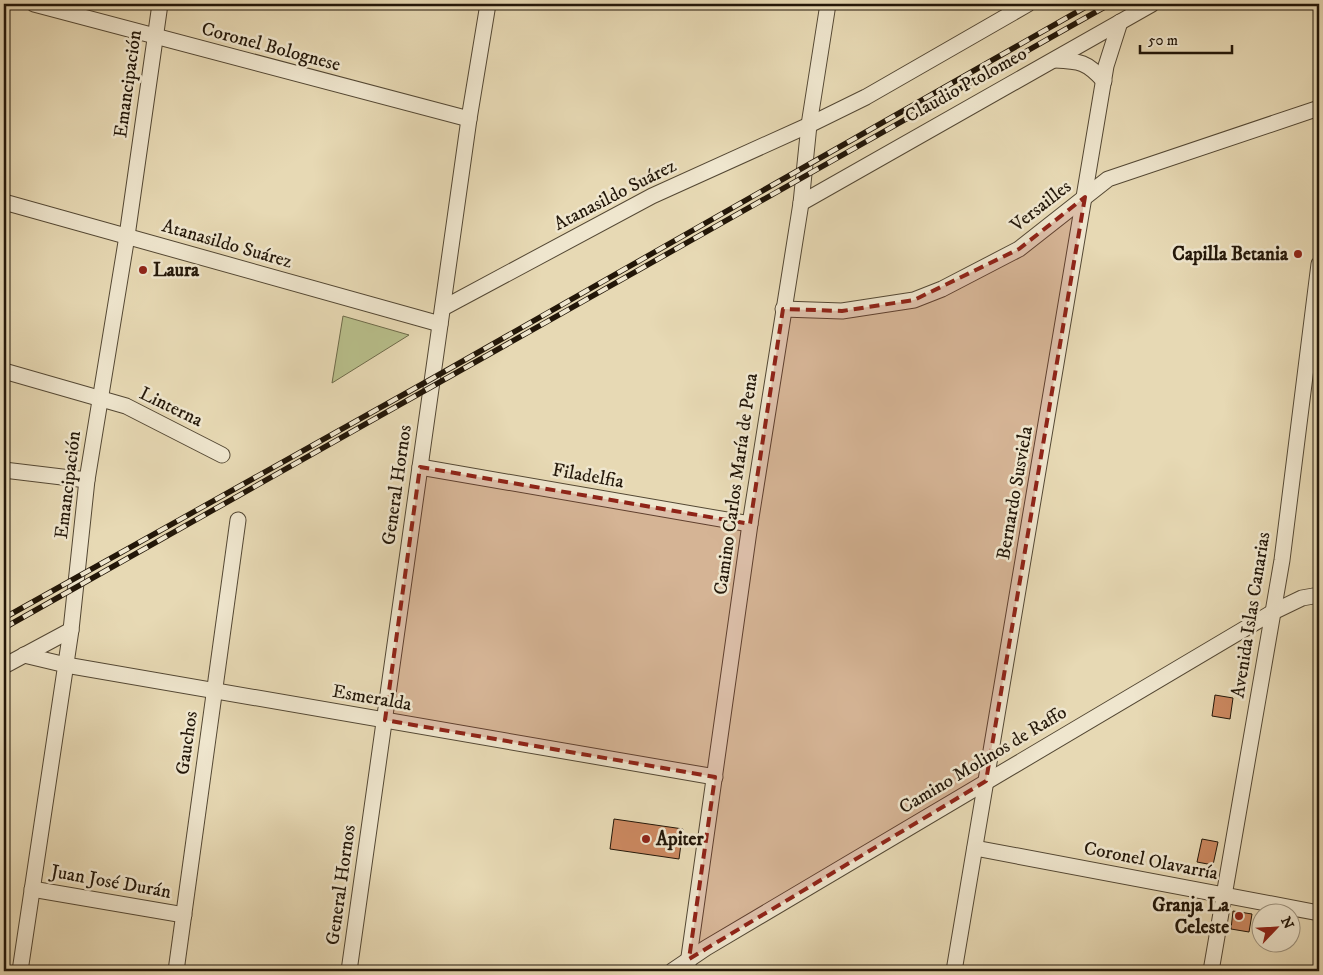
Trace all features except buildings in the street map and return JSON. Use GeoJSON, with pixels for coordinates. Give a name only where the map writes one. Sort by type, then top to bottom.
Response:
{"type":"FeatureCollection","features":[{"type":"Feature","properties":{"kind":"street","name":"Coronel Bolognese"},"geometry":{"type":"LineString","coordinates":[[34,4],[61,7],[155,36],[469,119]]}},
{"type":"Feature","properties":{"kind":"street","name":"Emancipación"},"geometry":{"type":"LineString","coordinates":[[20,971],[71,630],[87,480],[127,236],[160,4]]}},
{"type":"Feature","properties":{"kind":"street","name":"General Hornos"},"geometry":{"type":"LineString","coordinates":[[349,971],[469,119],[488,4]]}},
{"type":"Feature","properties":{"kind":"street","name":"Camino Carlos María de Pena"},"geometry":{"type":"LineString","coordinates":[[688,965],[750,524],[782,309],[801,203],[809,126],[828,4]]}},
{"type":"Feature","properties":{"kind":"street","name":"Atanasildo Suárez"},"geometry":{"type":"LineString","coordinates":[[443,308],[652,196],[809,126],[866,97],[1028,4]]}},
{"type":"Feature","properties":{"kind":"street","name":"Claudio Ptolomeo"},"geometry":{"type":"LineString","coordinates":[[801,203],[1152,4]]}},
{"type":"Feature","properties":{"kind":"street","name":"Bernardo Susviela"},"geometry":{"type":"LineString","coordinates":[[954,971],[1104,81],[1120,22]]}},
{"type":"Feature","properties":{"kind":"street"},"geometry":{"type":"LineString","coordinates":[[1054,60],[1077,60],[1090,66],[1104,81]]}},
{"type":"Feature","properties":{"kind":"street","name":"Versailles"},"geometry":{"type":"LineString","coordinates":[[782,309],[842,311],[914,300],[942,290],[1019,249],[1108,179],[1319,108]]}},
{"type":"Feature","properties":{"kind":"street","name":"Atanasildo Suárez"},"geometry":{"type":"LineString","coordinates":[[4,202],[440,324]]}},
{"type":"Feature","properties":{"kind":"street","name":"Avenida Islas Canarias"},"geometry":{"type":"LineString","coordinates":[[1210,971],[1282,560],[1319,264]]}},
{"type":"Feature","properties":{"kind":"street","name":"Linterna"},"geometry":{"type":"LineString","coordinates":[[4,371],[126,406],[222,455]]}},
{"type":"Feature","properties":{"kind":"street","name":"Filadelfia"},"geometry":{"type":"LineString","coordinates":[[420,467],[750,524]]}},
{"type":"Feature","properties":{"kind":"street"},"geometry":{"type":"LineString","coordinates":[[4,470],[87,480]]}},
{"type":"Feature","properties":{"kind":"street","name":"Gauchos"},"geometry":{"type":"LineString","coordinates":[[176,971],[238,520]]}},
{"type":"Feature","properties":{"kind":"street","name":"Camino Molinos de Raffo"},"geometry":{"type":"LineString","coordinates":[[672,971],[688,965],[986,781],[1273,612],[1302,598],[1319,595]]}},
{"type":"Feature","properties":{"kind":"street"},"geometry":{"type":"LineString","coordinates":[[4,666],[71,630]]}},
{"type":"Feature","properties":{"kind":"street","name":"Esmeralda"},"geometry":{"type":"LineString","coordinates":[[24,655],[66,665],[214,689],[715,777]]}},
{"type":"Feature","properties":{"kind":"street","name":"Coronel Olavarría"},"geometry":{"type":"LineString","coordinates":[[975,848],[1319,913]]}},
{"type":"Feature","properties":{"kind":"street","name":"Juan José Durán"},"geometry":{"type":"LineString","coordinates":[[32,889],[184,915]]}},
{"type":"Feature","properties":{"kind":"highlighted area"},"geometry":{"type":"Polygon","coordinates":[[[1085,197],[986,781],[689,959],[715,777],[385,720],[420,467],[750,524],[783,309],[842,311],[914,300],[1019,249],[1085,197]]]}},
{"type":"Feature","properties":{"kind":"green space"},"geometry":{"type":"Polygon","coordinates":[[[343,316],[409,335],[332,383],[343,316]]]}},
{"type":"Feature","properties":{"kind":"railway"},"geometry":{"type":"LineString","coordinates":[[4,618],[433,378],[1091,4]]}},
{"type":"Feature","properties":{"kind":"railway"},"geometry":{"type":"LineString","coordinates":[[4,628],[1110,4]]}},
{"type":"Feature","properties":{"kind":"place","name":"Capilla Betania"},"geometry":{"type":"Point","coordinates":[1298,254]}},
{"type":"Feature","properties":{"kind":"place","name":"Laura"},"geometry":{"type":"Point","coordinates":[143,270]}},
{"type":"Feature","properties":{"kind":"place","name":"Apiter"},"geometry":{"type":"Point","coordinates":[646,839]}},
{"type":"Feature","properties":{"kind":"place","name":"Granja La Celeste"},"geometry":{"type":"Point","coordinates":[1239,916]}}]}
